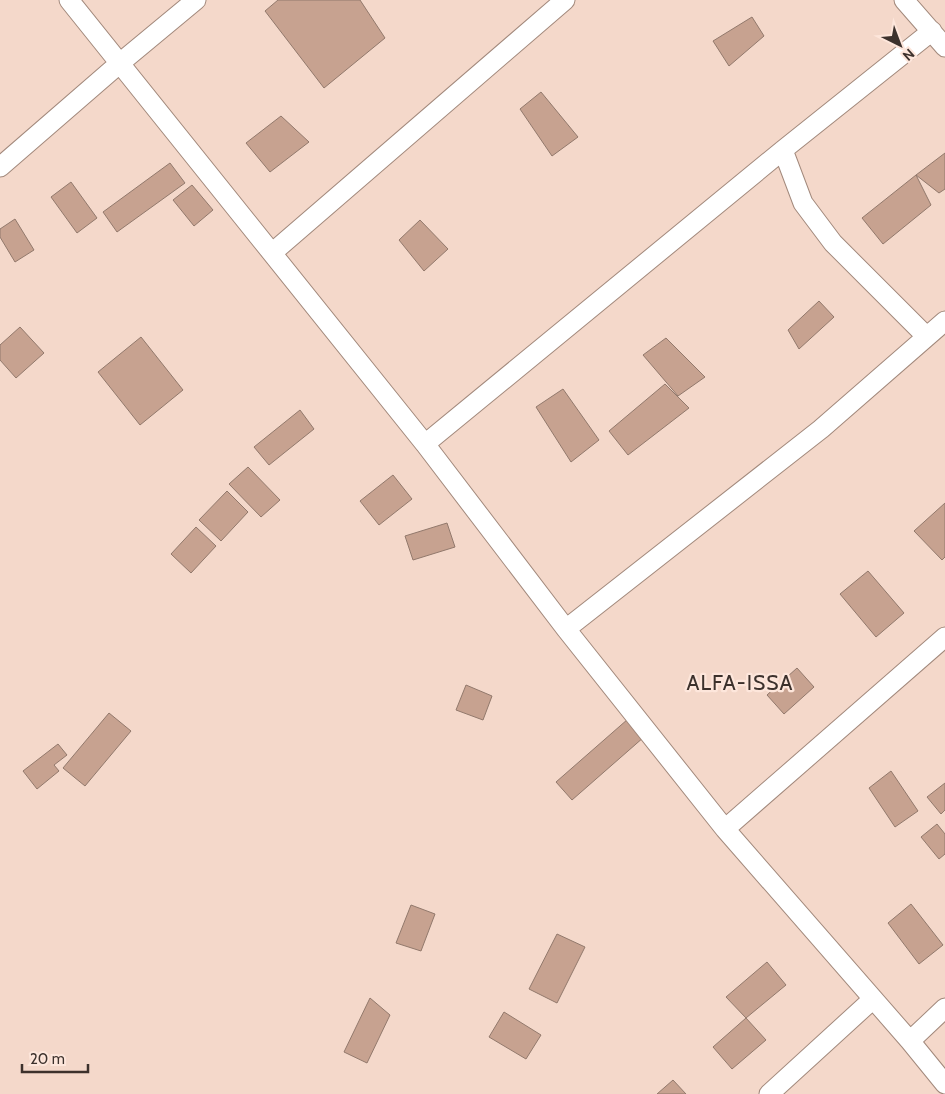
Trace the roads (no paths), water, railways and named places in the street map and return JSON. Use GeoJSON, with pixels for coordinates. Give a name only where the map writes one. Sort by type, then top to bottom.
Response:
{"type":"FeatureCollection","features":[{"type":"Feature","properties":{"kind":"street"},"geometry":{"type":"LineString","coordinates":[[69,0],[425,444],[566,629],[725,829],[910,1041],[945,1084]]}},
{"type":"Feature","properties":{"kind":"street"},"geometry":{"type":"LineString","coordinates":[[0,167],[196,0]]}},
{"type":"Feature","properties":{"kind":"street"},"geometry":{"type":"LineString","coordinates":[[272,253],[565,0]]}},
{"type":"Feature","properties":{"kind":"street"},"geometry":{"type":"LineString","coordinates":[[904,0],[945,47]]}},
{"type":"Feature","properties":{"kind":"street"},"geometry":{"type":"LineString","coordinates":[[425,444],[783,150],[932,31]]}},
{"type":"Feature","properties":{"kind":"street"},"geometry":{"type":"LineString","coordinates":[[783,150],[803,203],[833,243],[926,336]]}},
{"type":"Feature","properties":{"kind":"street"},"geometry":{"type":"LineString","coordinates":[[566,629],[821,429],[945,321]]}},
{"type":"Feature","properties":{"kind":"street"},"geometry":{"type":"LineString","coordinates":[[725,829],[945,637]]}},
{"type":"Feature","properties":{"kind":"street"},"geometry":{"type":"LineString","coordinates":[[769,1094],[873,999]]}},
{"type":"Feature","properties":{"kind":"street"},"geometry":{"type":"LineString","coordinates":[[910,1041],[945,1008]]}},
{"type":"Feature","properties":{"kind":"district","name":"ALFA-ISSA"},"geometry":{"type":"Point","coordinates":[740,683]}}]}
